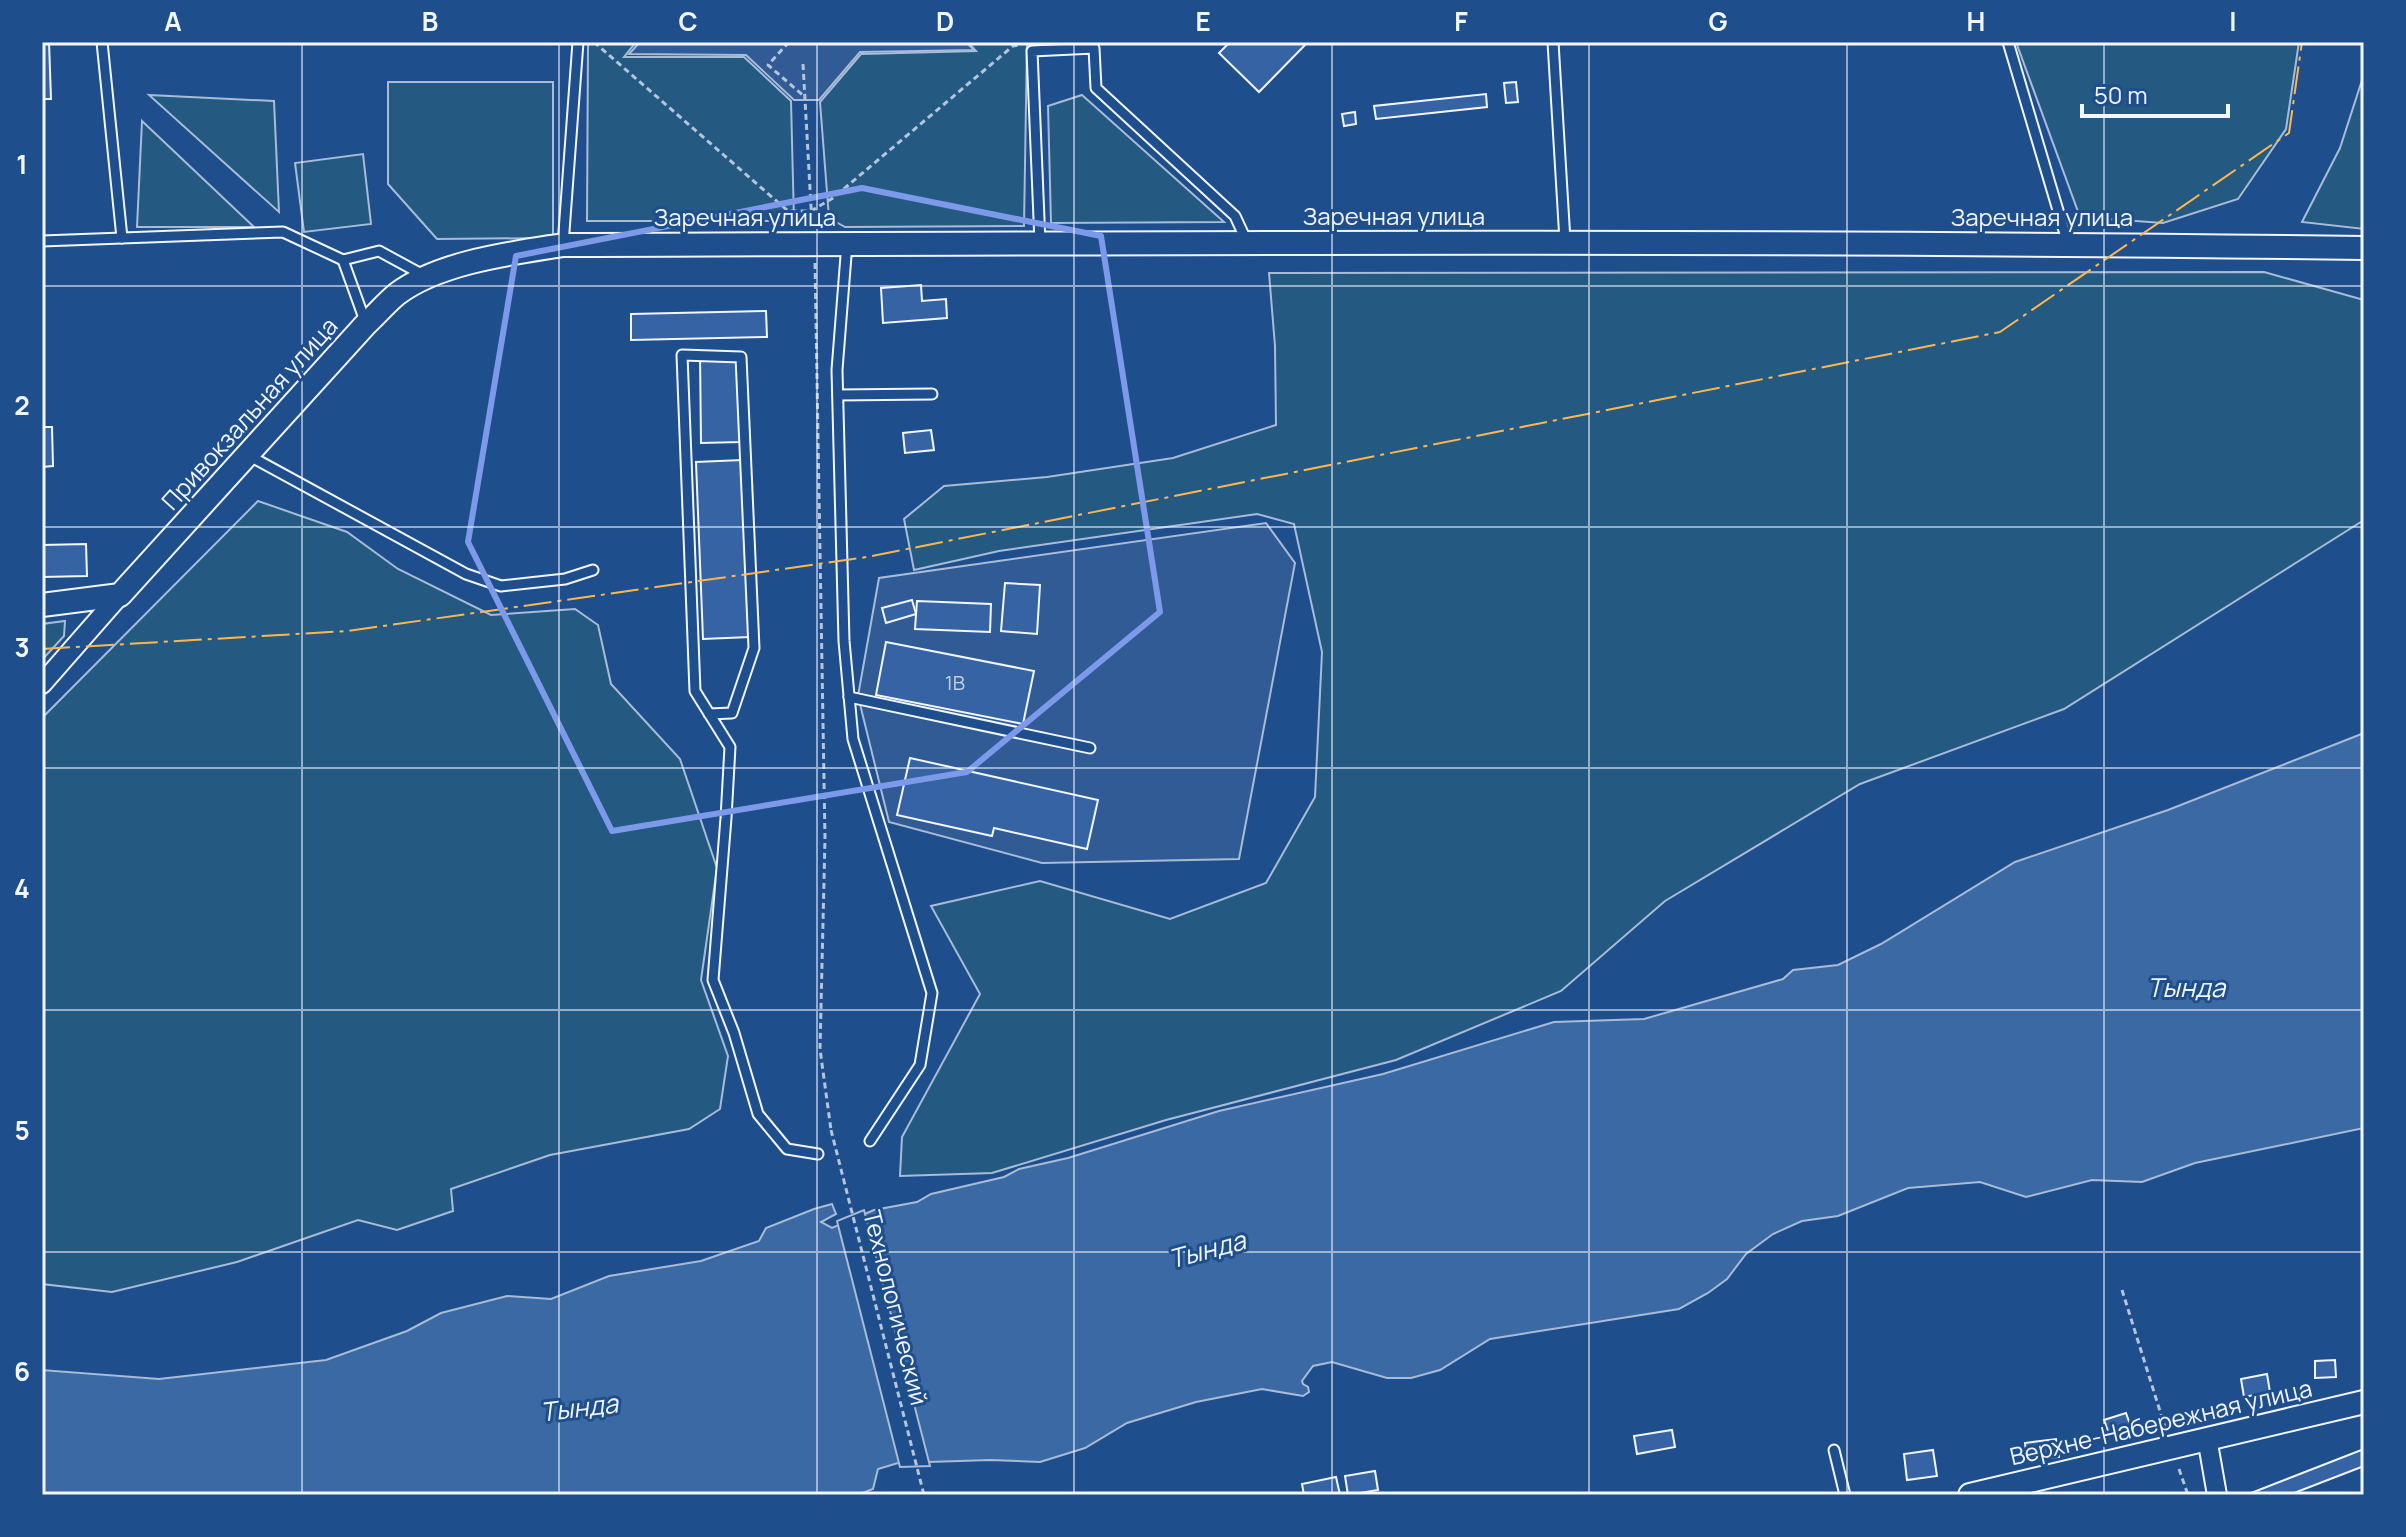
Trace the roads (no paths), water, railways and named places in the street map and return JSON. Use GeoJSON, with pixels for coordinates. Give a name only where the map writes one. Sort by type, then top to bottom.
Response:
{"type":"FeatureCollection","features":[{"type":"Feature","properties":{"kind":"street","name":"Заречная улица"},"geometry":{"type":"LineString","coordinates":[[427,277],[493,257],[563,245],[1247,242],[2068,244],[2364,248]]}},
{"type":"Feature","properties":{"kind":"street","name":"Привокзальная улица"},"geometry":{"type":"LineString","coordinates":[[120,595],[366,324],[398,294],[427,277]]}},
{"type":"Feature","properties":{"kind":"street"},"geometry":{"type":"LineString","coordinates":[[42,605],[120,595]]}},
{"type":"Feature","properties":{"kind":"street"},"geometry":{"type":"LineString","coordinates":[[42,684],[120,595]]}},
{"type":"Feature","properties":{"kind":"street","name":"Верхне-Набережная улица"},"geometry":{"type":"LineString","coordinates":[[1970,1495],[2364,1402]]}},
{"type":"Feature","properties":{"kind":"street"},"geometry":{"type":"LineString","coordinates":[[2207,1438],[2217,1495]]}},
{"type":"Feature","properties":{"kind":"lane"},"geometry":{"type":"LineString","coordinates":[[102,42],[122,238]]}},
{"type":"Feature","properties":{"kind":"lane"},"geometry":{"type":"LineString","coordinates":[[563,245],[578,42]]}},
{"type":"Feature","properties":{"kind":"lane"},"geometry":{"type":"LineString","coordinates":[[1553,42],[1565,244]]}},
{"type":"Feature","properties":{"kind":"lane"},"geometry":{"type":"LineString","coordinates":[[2008,42],[2068,244]]}},
{"type":"Feature","properties":{"kind":"lane"},"geometry":{"type":"LineString","coordinates":[[1040,243],[1032,51],[1095,45],[1096,88],[1235,216],[1247,242]]}},
{"type":"Feature","properties":{"kind":"lane"},"geometry":{"type":"LineString","coordinates":[[42,241],[283,232],[343,260],[379,251],[427,277]]}},
{"type":"Feature","properties":{"kind":"lane"},"geometry":{"type":"LineString","coordinates":[[847,243],[837,370],[844,641],[853,739],[932,993],[920,1065],[870,1141]]}},
{"type":"Feature","properties":{"kind":"lane"},"geometry":{"type":"LineString","coordinates":[[343,260],[366,324]]}},
{"type":"Feature","properties":{"kind":"lane"},"geometry":{"type":"LineString","coordinates":[[709,714],[732,713],[754,648],[741,357],[682,355],[695,691],[709,714],[730,747],[713,980],[734,1033],[758,1114],[787,1149],[818,1154]]}},
{"type":"Feature","properties":{"kind":"lane"},"geometry":{"type":"LineString","coordinates":[[838,395],[932,394]]}},
{"type":"Feature","properties":{"kind":"lane"},"geometry":{"type":"LineString","coordinates":[[248,455],[466,574],[501,586],[565,579],[593,570]]}},
{"type":"Feature","properties":{"kind":"lane"},"geometry":{"type":"LineString","coordinates":[[849,697],[1090,748]]}},
{"type":"Feature","properties":{"kind":"lane"},"geometry":{"type":"LineString","coordinates":[[1834,1450],[1845,1495]]}},
{"type":"Feature","properties":{"kind":"water","name":"Тында"},"geometry":{"type":"Polygon","coordinates":[[[2364,733],[2364,1128],[2195,1163],[2142,1182],[2092,1180],[2026,1197],[1980,1182],[1908,1188],[1838,1216],[1802,1221],[1773,1234],[1746,1254],[1727,1279],[1679,1309],[1490,1339],[1440,1370],[1411,1378],[1387,1378],[1332,1362],[1313,1366],[1302,1381],[1309,1392],[1303,1396],[1262,1389],[1196,1402],[1127,1423],[1085,1448],[1040,1462],[898,1463],[878,1469],[873,1489],[857,1495],[42,1495],[42,1370],[159,1379],[326,1360],[407,1331],[441,1313],[507,1296],[551,1299],[609,1276],[701,1261],[759,1241],[766,1228],[832,1204],[836,1214],[821,1222],[832,1228],[874,1210],[917,1202],[931,1194],[1004,1177],[1019,1169],[1068,1158],[1219,1111],[1383,1074],[1554,1022],[1644,1019],[1783,979],[1793,970],[1838,965],[1881,944],[2015,862],[2168,810],[2364,733]]]}}]}
